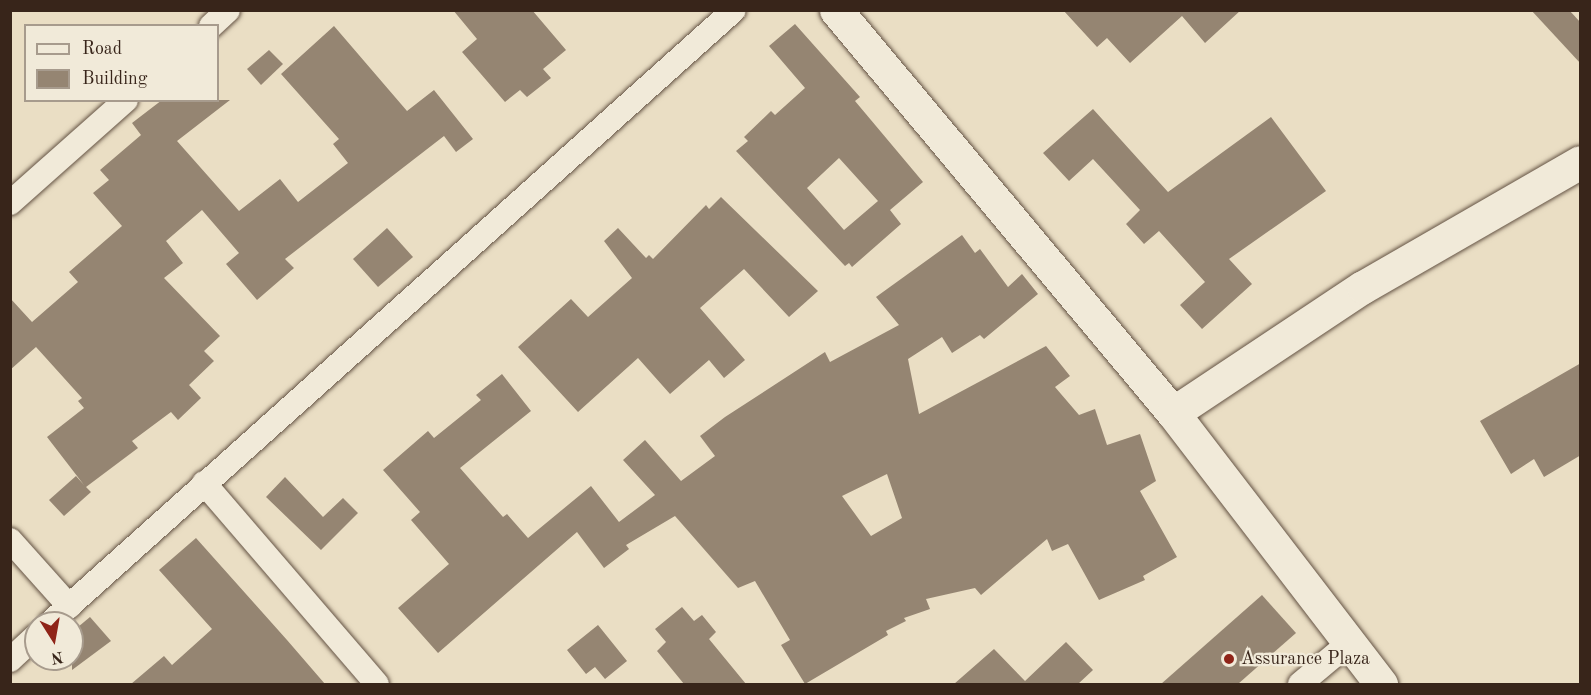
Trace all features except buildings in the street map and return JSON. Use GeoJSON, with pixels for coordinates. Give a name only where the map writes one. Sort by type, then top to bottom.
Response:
{"type":"FeatureCollection","features":[{"type":"Feature","properties":{"kind":"street"},"geometry":{"type":"LineString","coordinates":[[213,24],[228,10]]}},
{"type":"Feature","properties":{"kind":"street"},"geometry":{"type":"LineString","coordinates":[[63,611],[734,10]]}},
{"type":"Feature","properties":{"kind":"street"},"geometry":{"type":"LineString","coordinates":[[836,10],[1173,412],[1381,684]]}},
{"type":"Feature","properties":{"kind":"street"},"geometry":{"type":"LineString","coordinates":[[10,203],[124,102]]}},
{"type":"Feature","properties":{"kind":"street"},"geometry":{"type":"LineString","coordinates":[[1173,412],[1363,287],[1581,162]]}},
{"type":"Feature","properties":{"kind":"street"},"geometry":{"type":"LineString","coordinates":[[204,483],[377,684]]}},
{"type":"Feature","properties":{"kind":"street"},"geometry":{"type":"LineString","coordinates":[[10,540],[69,606]]}},
{"type":"Feature","properties":{"kind":"street"},"geometry":{"type":"LineString","coordinates":[[1300,684],[1349,643]]}},
{"type":"Feature","properties":{"kind":"street"},"geometry":{"type":"LineString","coordinates":[[10,660],[24,647]]}},
{"type":"Feature","properties":{"kind":"place","name":"Assurance Plaza"},"geometry":{"type":"Point","coordinates":[1229,659]}}]}
